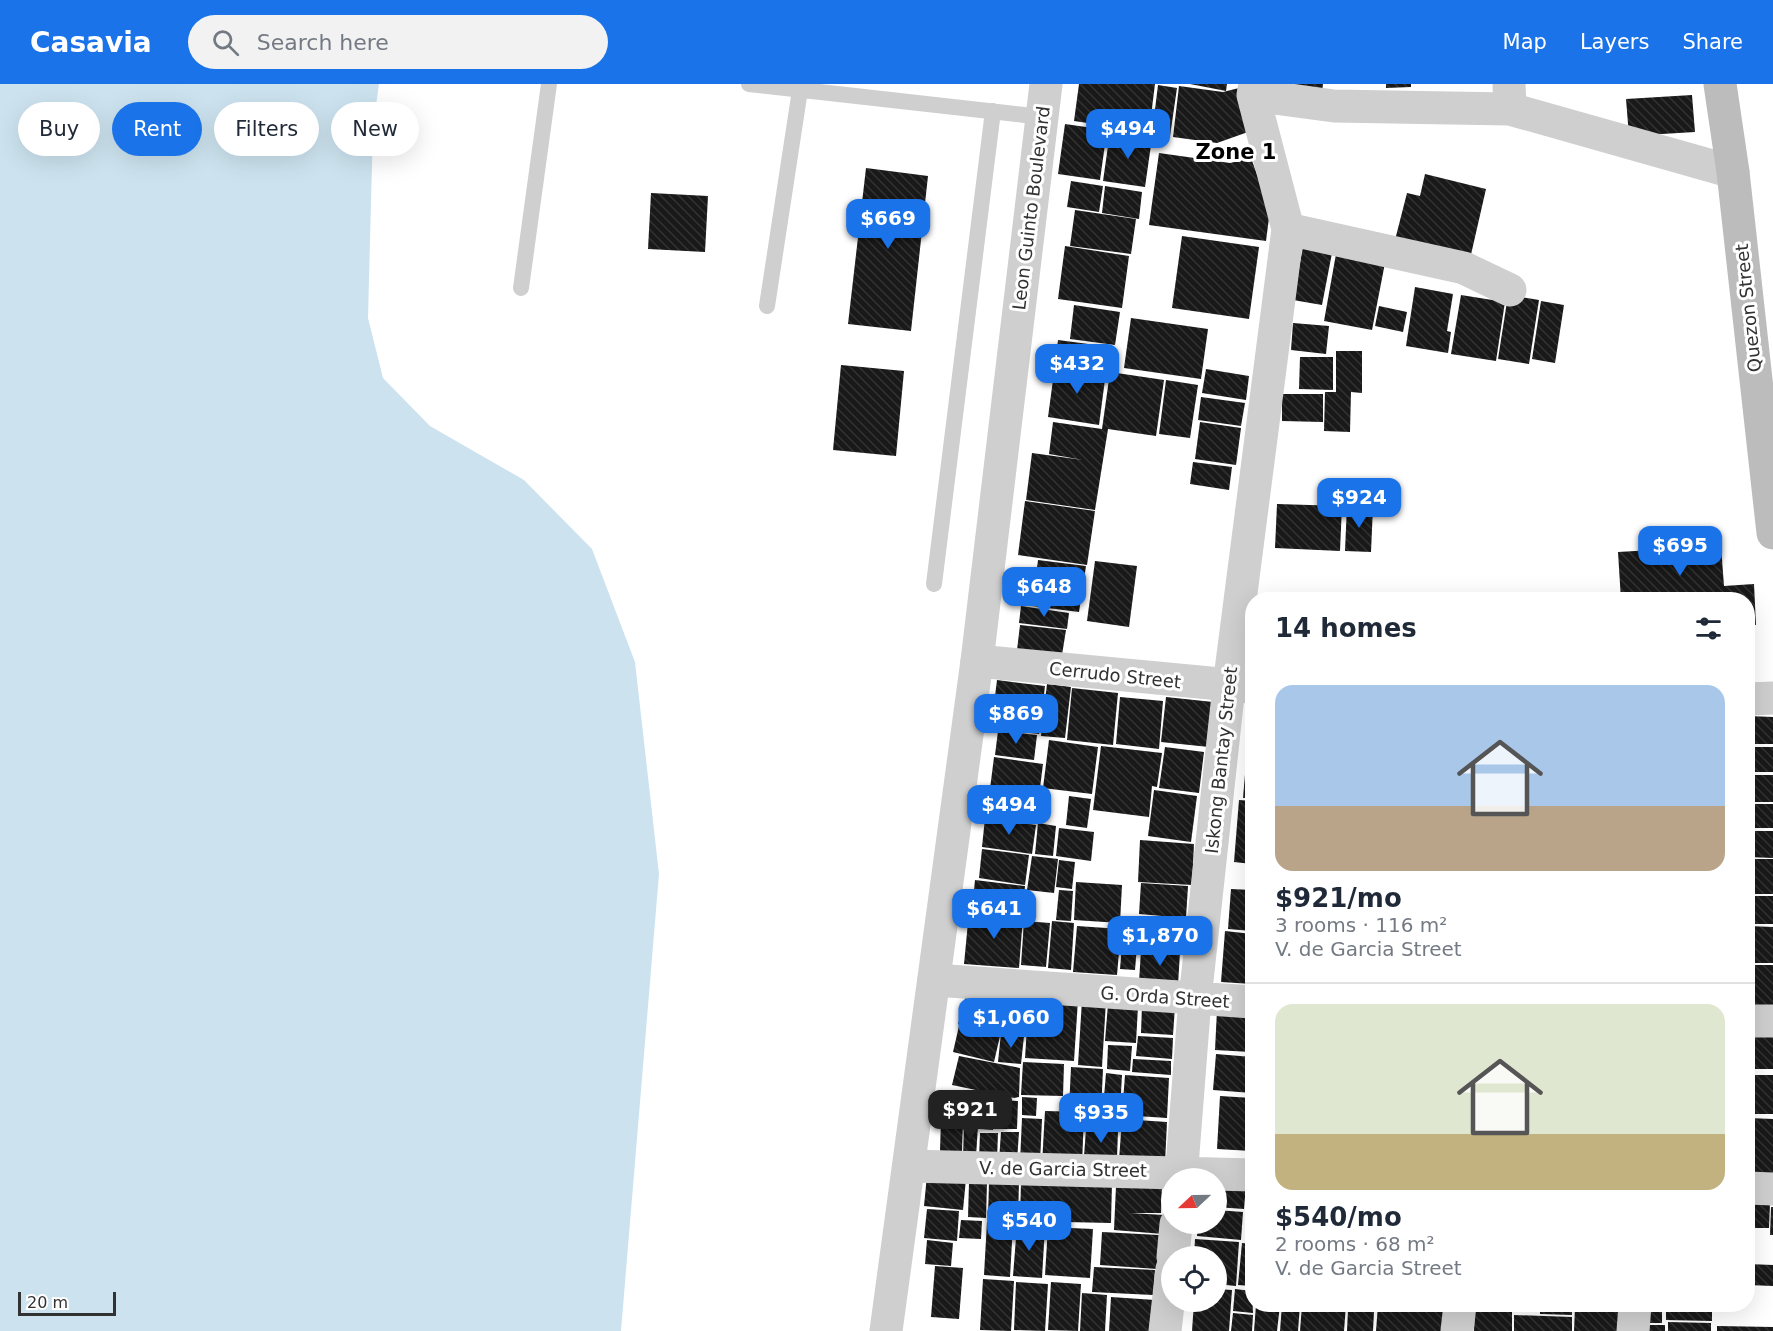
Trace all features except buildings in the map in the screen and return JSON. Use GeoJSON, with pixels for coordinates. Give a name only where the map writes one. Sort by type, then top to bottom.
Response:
{"type":"FeatureCollection","features":[{"type":"Feature","properties":{"kind":"main road","name":"Quezon Street"},"geometry":{"type":"LineString","coordinates":[[1720,84],[1733,172],[1773,533]]}},
{"type":"Feature","properties":{"kind":"street","name":"Leon Guinto Boulevard"},"geometry":{"type":"LineString","coordinates":[[886,1331],[977,661],[1046,84]]}},
{"type":"Feature","properties":{"kind":"street","name":"Iskong Bantay Street"},"geometry":{"type":"LineString","coordinates":[[1251,592],[1287,229],[1254,89],[1336,95],[1509,97],[1733,172]]}},
{"type":"Feature","properties":{"kind":"street"},"geometry":{"type":"LineString","coordinates":[[1287,229],[1464,268],[1510,290]]}},
{"type":"Feature","properties":{"kind":"street","name":"Iskong Bantay Street"},"geometry":{"type":"LineString","coordinates":[[1182,1168],[1195,999],[1245,647]]}},
{"type":"Feature","properties":{"kind":"street","name":"Cerrudo Street"},"geometry":{"type":"LineString","coordinates":[[977,661],[1241,687]]}},
{"type":"Feature","properties":{"kind":"street"},"geometry":{"type":"LineString","coordinates":[[1755,699],[1773,698]]}},
{"type":"Feature","properties":{"kind":"street","name":"G. Orda Street"},"geometry":{"type":"LineString","coordinates":[[934,980],[1245,1002]]}},
{"type":"Feature","properties":{"kind":"street"},"geometry":{"type":"LineString","coordinates":[[1755,1021],[1773,1022]]}},
{"type":"Feature","properties":{"kind":"street","name":"V. de Garcia Street"},"geometry":{"type":"LineString","coordinates":[[909,1166],[1161,1174]]}},
{"type":"Feature","properties":{"kind":"street","name":"V. de Garcia Street"},"geometry":{"type":"LineString","coordinates":[[1227,1174],[1245,1174]]}},
{"type":"Feature","properties":{"kind":"street"},"geometry":{"type":"LineString","coordinates":[[1755,1188],[1773,1189]]}},
{"type":"Feature","properties":{"kind":"street"},"geometry":{"type":"LineString","coordinates":[[1165,1331],[1167,1312]]}},
{"type":"Feature","properties":{"kind":"street"},"geometry":{"type":"LineString","coordinates":[[1457,1331],[1459,1312]]}},
{"type":"Feature","properties":{"kind":"street"},"geometry":{"type":"LineString","coordinates":[[1634,1331],[1635,1312]]}},
{"type":"Feature","properties":{"kind":"lane"},"geometry":{"type":"LineString","coordinates":[[521,288],[549,84]]}},
{"type":"Feature","properties":{"kind":"lane"},"geometry":{"type":"LineString","coordinates":[[749,84],[1042,117]]}},
{"type":"Feature","properties":{"kind":"lane"},"geometry":{"type":"LineString","coordinates":[[767,306],[800,90]]}},
{"type":"Feature","properties":{"kind":"lane"},"geometry":{"type":"LineString","coordinates":[[934,584],[993,111]]}},
{"type":"Feature","properties":{"kind":"water"},"geometry":{"type":"Polygon","coordinates":[[[0,84],[379,84],[376,102],[331,102],[331,156],[372,156],[368,318],[383,378],[430,426],[524,480],[592,549],[635,662],[659,874],[621,1331],[0,1331],[0,84]]]}},
{"type":"Feature","properties":{"kind":"district","name":"Zone 1"},"geometry":{"type":"Point","coordinates":[1236,152]}}]}
